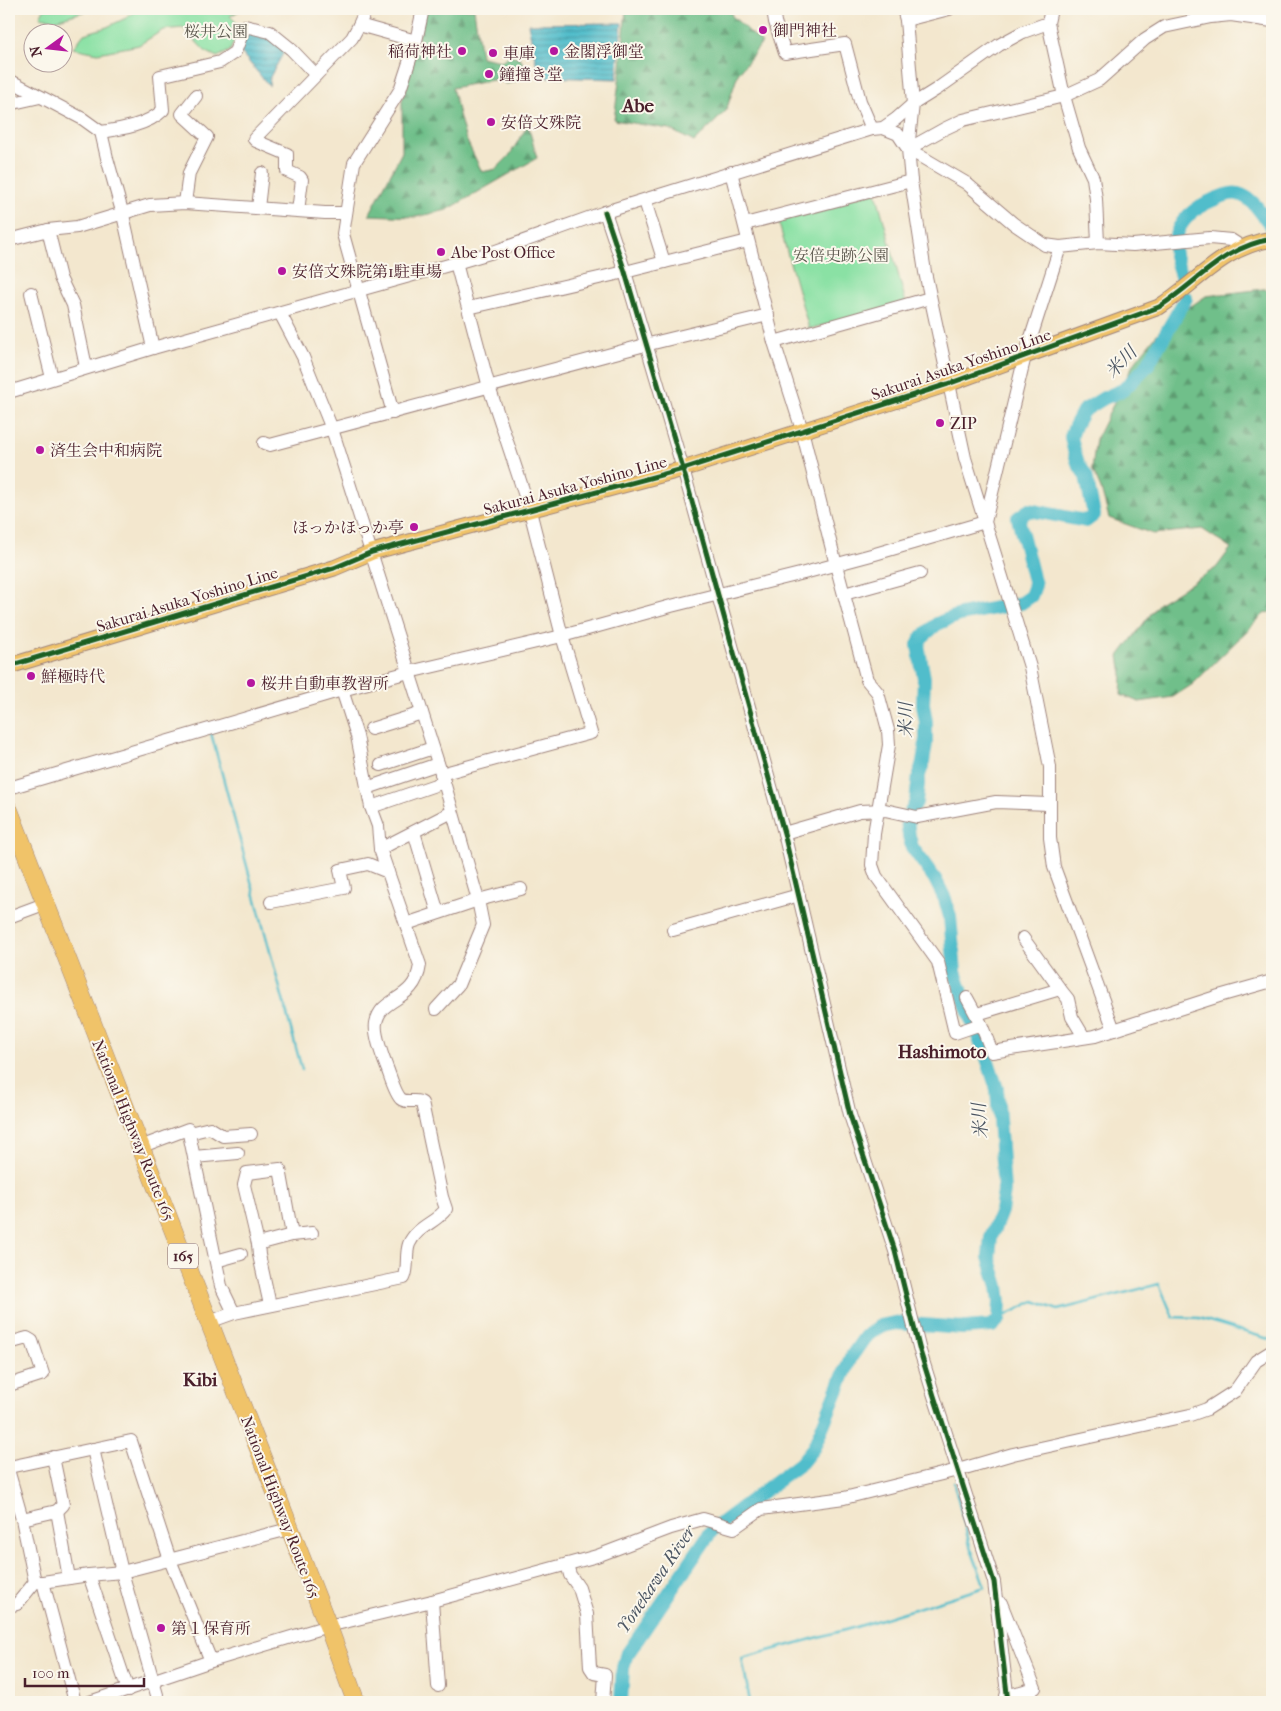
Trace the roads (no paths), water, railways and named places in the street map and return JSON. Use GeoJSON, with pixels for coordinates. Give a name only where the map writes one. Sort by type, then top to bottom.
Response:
{"type":"FeatureCollection","features":[{"type":"Feature","properties":{"kind":"highway","name":"National Highway Route 165"},"geometry":{"type":"LineString","coordinates":[[9,810],[356,1702]]}},
{"type":"Feature","properties":{"kind":"main road","name":"Sakurai Asuka Yoshino Line"},"geometry":{"type":"LineString","coordinates":[[9,666],[334,568],[372,552],[530,511],[683,468],[948,384],[1159,307],[1180,294],[1224,257],[1255,242],[1272,240]]}},
{"type":"Feature","properties":{"kind":"street"},"geometry":{"type":"LineString","coordinates":[[298,210],[302,180],[287,170],[287,154],[254,139],[352,38],[359,26],[362,9]]}},
{"type":"Feature","properties":{"kind":"street"},"geometry":{"type":"LineString","coordinates":[[393,413],[343,234],[354,163],[400,90],[416,41],[423,9]]}},
{"type":"Feature","properties":{"kind":"street"},"geometry":{"type":"LineString","coordinates":[[774,9],[775,22],[785,53],[845,44],[860,101],[878,128],[898,134],[908,149],[966,183],[1014,224],[1045,245],[1060,247],[1098,243],[1133,245],[1210,238],[1231,240],[1242,247]]}},
{"type":"Feature","properties":{"kind":"street"},"geometry":{"type":"LineString","coordinates":[[949,9],[905,14],[913,104],[908,149],[925,272],[965,458],[1030,668],[1050,766],[1050,838],[1054,867],[1114,1030]]}},
{"type":"Feature","properties":{"kind":"street"},"geometry":{"type":"LineString","coordinates":[[1051,9],[1048,23],[1064,96],[1079,148],[1093,178],[1098,243]]}},
{"type":"Feature","properties":{"kind":"street"},"geometry":{"type":"LineString","coordinates":[[908,149],[944,128],[963,120],[1064,96],[1098,80],[1145,39],[1164,27],[1231,14],[1272,21]]}},
{"type":"Feature","properties":{"kind":"street"},"geometry":{"type":"LineString","coordinates":[[9,392],[86,367],[456,264],[605,212],[878,128],[896,119],[913,104],[999,45],[1023,32],[1048,23]]}},
{"type":"Feature","properties":{"kind":"street"},"geometry":{"type":"LineString","coordinates":[[101,132],[114,130],[156,116],[163,110],[160,76],[220,62],[235,52],[245,26],[270,32],[291,49],[316,75]]}},
{"type":"Feature","properties":{"kind":"street"},"geometry":{"type":"LineString","coordinates":[[359,26],[416,41]]}},
{"type":"Feature","properties":{"kind":"street"},"geometry":{"type":"LineString","coordinates":[[9,80],[83,119],[101,132],[153,348]]}},
{"type":"Feature","properties":{"kind":"street"},"geometry":{"type":"LineString","coordinates":[[185,203],[189,173],[207,137],[182,114],[196,96]]}},
{"type":"Feature","properties":{"kind":"street"},"geometry":{"type":"LineString","coordinates":[[9,104],[40,97]]}},
{"type":"Feature","properties":{"kind":"street"},"geometry":{"type":"LineString","coordinates":[[731,172],[774,342],[802,430],[867,680],[878,693],[888,730],[889,745],[877,810],[872,865],[876,876],[938,962],[955,1033],[979,1019],[1060,989]]}},
{"type":"Feature","properties":{"kind":"street"},"geometry":{"type":"LineString","coordinates":[[258,208],[262,173]]}},
{"type":"Feature","properties":{"kind":"street"},"geometry":{"type":"LineString","coordinates":[[745,224],[911,181]]}},
{"type":"Feature","properties":{"kind":"street"},"geometry":{"type":"LineString","coordinates":[[645,201],[664,262]]}},
{"type":"Feature","properties":{"kind":"street"},"geometry":{"type":"LineString","coordinates":[[9,240],[48,230],[78,227],[150,206],[185,203],[345,213]]}},
{"type":"Feature","properties":{"kind":"street"},"geometry":{"type":"LineString","coordinates":[[605,212],[625,272],[683,468],[784,833],[850,1115],[895,1251],[915,1330],[994,1582],[1035,1688],[1007,1699],[994,1582]]}},
{"type":"Feature","properties":{"kind":"street"},"geometry":{"type":"LineString","coordinates":[[48,230],[60,278],[72,305],[86,367]]}},
{"type":"Feature","properties":{"kind":"street"},"geometry":{"type":"LineString","coordinates":[[468,308],[625,272],[748,241]]}},
{"type":"Feature","properties":{"kind":"street"},"geometry":{"type":"LineString","coordinates":[[984,522],[1025,356],[1060,247]]}},
{"type":"Feature","properties":{"kind":"street"},"geometry":{"type":"LineString","coordinates":[[367,788],[441,774],[591,733],[562,636],[530,511],[489,387],[456,264]]}},
{"type":"Feature","properties":{"kind":"street"},"geometry":{"type":"LineString","coordinates":[[31,293],[52,378]]}},
{"type":"Feature","properties":{"kind":"street"},"geometry":{"type":"LineString","coordinates":[[774,342],[930,298]]}},
{"type":"Feature","properties":{"kind":"street"},"geometry":{"type":"LineString","coordinates":[[280,313],[303,357],[332,429],[433,748],[478,900],[483,925],[458,985],[436,1009]]}},
{"type":"Feature","properties":{"kind":"street"},"geometry":{"type":"LineString","coordinates":[[264,443],[270,445],[646,345],[768,315]]}},
{"type":"Feature","properties":{"kind":"street"},"geometry":{"type":"LineString","coordinates":[[9,788],[342,690],[409,672],[562,636],[717,594],[836,565],[984,522]]}},
{"type":"Feature","properties":{"kind":"street"},"geometry":{"type":"LineString","coordinates":[[844,594],[920,572]]}},
{"type":"Feature","properties":{"kind":"street"},"geometry":{"type":"LineString","coordinates":[[209,1322],[234,1313],[404,1278],[407,1273],[406,1254],[410,1242],[419,1230],[443,1214],[446,1209],[422,1103],[406,1101],[399,1097],[384,1063],[376,1028],[378,1016],[382,1010],[408,991],[418,978],[420,965],[380,849],[378,826],[371,807],[356,736],[342,690]]}},
{"type":"Feature","properties":{"kind":"street"},"geometry":{"type":"LineString","coordinates":[[371,729],[422,713]]}},
{"type":"Feature","properties":{"kind":"street"},"geometry":{"type":"LineString","coordinates":[[381,765],[433,748]]}},
{"type":"Feature","properties":{"kind":"street"},"geometry":{"type":"LineString","coordinates":[[371,807],[441,774]]}},
{"type":"Feature","properties":{"kind":"street"},"geometry":{"type":"LineString","coordinates":[[784,833],[860,811],[877,810],[917,817],[996,802],[1049,804]]}},
{"type":"Feature","properties":{"kind":"street"},"geometry":{"type":"LineString","coordinates":[[380,849],[452,812]]}},
{"type":"Feature","properties":{"kind":"street"},"geometry":{"type":"LineString","coordinates":[[414,832],[438,913]]}},
{"type":"Feature","properties":{"kind":"street"},"geometry":{"type":"LineString","coordinates":[[272,902],[344,888],[340,870],[368,864],[388,872]]}},
{"type":"Feature","properties":{"kind":"street"},"geometry":{"type":"LineString","coordinates":[[406,924],[478,900],[521,889]]}},
{"type":"Feature","properties":{"kind":"street"},"geometry":{"type":"LineString","coordinates":[[673,930],[799,895]]}},
{"type":"Feature","properties":{"kind":"street"},"geometry":{"type":"LineString","coordinates":[[9,917],[44,904]]}},
{"type":"Feature","properties":{"kind":"street"},"geometry":{"type":"LineString","coordinates":[[1023,938],[1068,1000],[1072,1017],[1084,1037]]}},
{"type":"Feature","properties":{"kind":"street"},"geometry":{"type":"LineString","coordinates":[[967,998],[979,1019],[992,1052],[1095,1036],[1272,981]]}},
{"type":"Feature","properties":{"kind":"street"},"geometry":{"type":"LineString","coordinates":[[140,1147],[188,1128],[221,1286],[234,1313]]}},
{"type":"Feature","properties":{"kind":"street"},"geometry":{"type":"LineString","coordinates":[[189,1133],[210,1128],[223,1136],[251,1134]]}},
{"type":"Feature","properties":{"kind":"street"},"geometry":{"type":"LineString","coordinates":[[194,1158],[238,1153]]}},
{"type":"Feature","properties":{"kind":"street"},"geometry":{"type":"LineString","coordinates":[[270,1305],[244,1185],[247,1173],[280,1169],[292,1235]]}},
{"type":"Feature","properties":{"kind":"street"},"geometry":{"type":"LineString","coordinates":[[258,1244],[292,1235],[312,1233]]}},
{"type":"Feature","properties":{"kind":"street"},"geometry":{"type":"LineString","coordinates":[[216,1261],[241,1254]]}},
{"type":"Feature","properties":{"kind":"street"},"geometry":{"type":"LineString","coordinates":[[9,1343],[26,1338],[32,1341],[42,1374],[9,1385]]}},
{"type":"Feature","properties":{"kind":"street"},"geometry":{"type":"LineString","coordinates":[[90,1702],[116,1698],[128,1690],[211,1661],[328,1626],[432,1601],[597,1556],[671,1528],[703,1519],[734,1528],[761,1509],[844,1498],[958,1470],[1013,1454],[1190,1415],[1207,1409],[1236,1391],[1256,1361],[1272,1351]]}},
{"type":"Feature","properties":{"kind":"street"},"geometry":{"type":"LineString","coordinates":[[9,1467],[53,1456],[131,1441],[170,1560],[211,1661]]}},
{"type":"Feature","properties":{"kind":"street"},"geometry":{"type":"LineString","coordinates":[[92,1449],[122,1572],[159,1702]]}},
{"type":"Feature","properties":{"kind":"street"},"geometry":{"type":"LineString","coordinates":[[22,1519],[56,1511],[63,1505],[53,1456]]}},
{"type":"Feature","properties":{"kind":"street"},"geometry":{"type":"LineString","coordinates":[[9,1473],[75,1702]]}},
{"type":"Feature","properties":{"kind":"street"},"geometry":{"type":"LineString","coordinates":[[56,1511],[69,1578]]}},
{"type":"Feature","properties":{"kind":"street"},"geometry":{"type":"LineString","coordinates":[[9,1606],[17,1604],[39,1582],[88,1574],[122,1572],[290,1530]]}},
{"type":"Feature","properties":{"kind":"street"},"geometry":{"type":"LineString","coordinates":[[567,1564],[570,1575],[579,1588],[587,1614],[590,1667],[594,1673],[605,1674],[603,1702]]}},
{"type":"Feature","properties":{"kind":"street"},"geometry":{"type":"LineString","coordinates":[[88,1574],[128,1690]]}},
{"type":"Feature","properties":{"kind":"street"},"geometry":{"type":"LineString","coordinates":[[432,1601],[438,1686]]}},
{"type":"Feature","properties":{"kind":"water"},"geometry":{"type":"Polygon","coordinates":[[[622,23],[617,79],[539,77],[528,24],[622,23]]]}},
{"type":"Feature","properties":{"kind":"water"},"geometry":{"type":"Polygon","coordinates":[[[249,28],[273,35],[285,50],[270,77],[269,86],[239,50],[249,28]]]}},
{"type":"Feature","properties":{"kind":"waterway","name":"米川"},"geometry":{"type":"LineString","coordinates":[[1183,281],[1174,246],[1179,229],[1184,221],[1197,209],[1222,196],[1238,194],[1253,203],[1272,225]]}},
{"type":"Feature","properties":{"kind":"waterway","name":"米川"},"geometry":{"type":"LineString","coordinates":[[621,1702],[623,1668],[626,1656],[712,1530],[801,1463],[814,1447],[851,1357],[865,1337],[880,1326],[896,1323],[963,1328],[992,1326],[999,1319],[1000,1302],[998,1286],[989,1257],[991,1237],[1001,1211],[1004,1191],[997,1089],[955,972],[950,917],[945,899],[935,879],[912,847],[907,820],[916,802],[919,775],[926,743],[926,722],[923,704],[924,678],[918,645],[921,638],[937,624],[946,620],[960,615],[1021,603],[1031,596],[1035,585],[1018,518],[1029,510],[1086,521],[1094,515],[1086,476],[1078,463],[1071,437],[1075,426],[1083,411],[1104,398],[1123,390],[1147,366],[1186,298]]}},
{"type":"Feature","properties":{"kind":"waterway"},"geometry":{"type":"LineString","coordinates":[[211,733],[302,1070]]}},
{"type":"Feature","properties":{"kind":"waterway"},"geometry":{"type":"LineString","coordinates":[[999,1319],[1034,1301],[1058,1310],[1159,1284],[1173,1317],[1199,1318],[1272,1340]]}},
{"type":"Feature","properties":{"kind":"waterway"},"geometry":{"type":"LineString","coordinates":[[750,1702],[742,1658],[856,1627],[985,1587],[970,1546],[954,1483]]}},
{"type":"Feature","properties":{"kind":"place","name":"御門神社"},"geometry":{"type":"Point","coordinates":[763,30]}},
{"type":"Feature","properties":{"kind":"place","name":"稲荷神社"},"geometry":{"type":"Point","coordinates":[462,51]}},
{"type":"Feature","properties":{"kind":"place","name":"金閣浮御堂"},"geometry":{"type":"Point","coordinates":[554,51]}},
{"type":"Feature","properties":{"kind":"place","name":"車庫"},"geometry":{"type":"Point","coordinates":[493,53]}},
{"type":"Feature","properties":{"kind":"place","name":"鐘撞き堂"},"geometry":{"type":"Point","coordinates":[489,74]}},
{"type":"Feature","properties":{"kind":"place","name":"安倍文殊院"},"geometry":{"type":"Point","coordinates":[491,122]}},
{"type":"Feature","properties":{"kind":"place","name":"Abe Post Office"},"geometry":{"type":"Point","coordinates":[441,252]}},
{"type":"Feature","properties":{"kind":"place","name":"安倍文殊院第1駐車場"},"geometry":{"type":"Point","coordinates":[282,271]}},
{"type":"Feature","properties":{"kind":"place","name":"ZIP"},"geometry":{"type":"Point","coordinates":[940,423]}},
{"type":"Feature","properties":{"kind":"place","name":"済生会中和病院"},"geometry":{"type":"Point","coordinates":[40,450]}},
{"type":"Feature","properties":{"kind":"place","name":"ほっかほっか亭"},"geometry":{"type":"Point","coordinates":[414,527]}},
{"type":"Feature","properties":{"kind":"place","name":"鮮極時代"},"geometry":{"type":"Point","coordinates":[31,676]}},
{"type":"Feature","properties":{"kind":"place","name":"桜井自動車教習所"},"geometry":{"type":"Point","coordinates":[251,683]}},
{"type":"Feature","properties":{"kind":"place","name":"第１保育所"},"geometry":{"type":"Point","coordinates":[161,1628]}},
{"type":"Feature","properties":{"kind":"district","name":"Abe"},"geometry":{"type":"Point","coordinates":[638,105]}},
{"type":"Feature","properties":{"kind":"district","name":"Hashimoto"},"geometry":{"type":"Point","coordinates":[942,1051]}},
{"type":"Feature","properties":{"kind":"district","name":"Kibi"},"geometry":{"type":"Point","coordinates":[200,1379]}},
{"type":"Feature","properties":{"kind":"park label","name":"桜井公園"},"geometry":{"type":"Point","coordinates":[216,31]}},
{"type":"Feature","properties":{"kind":"park label","name":"安倍史跡公園"},"geometry":{"type":"Point","coordinates":[841,255]}},
{"type":"Feature","properties":{"kind":"water label","name":"Yonekawa River"},"geometry":{"type":"Point","coordinates":[656,1579]}}]}
